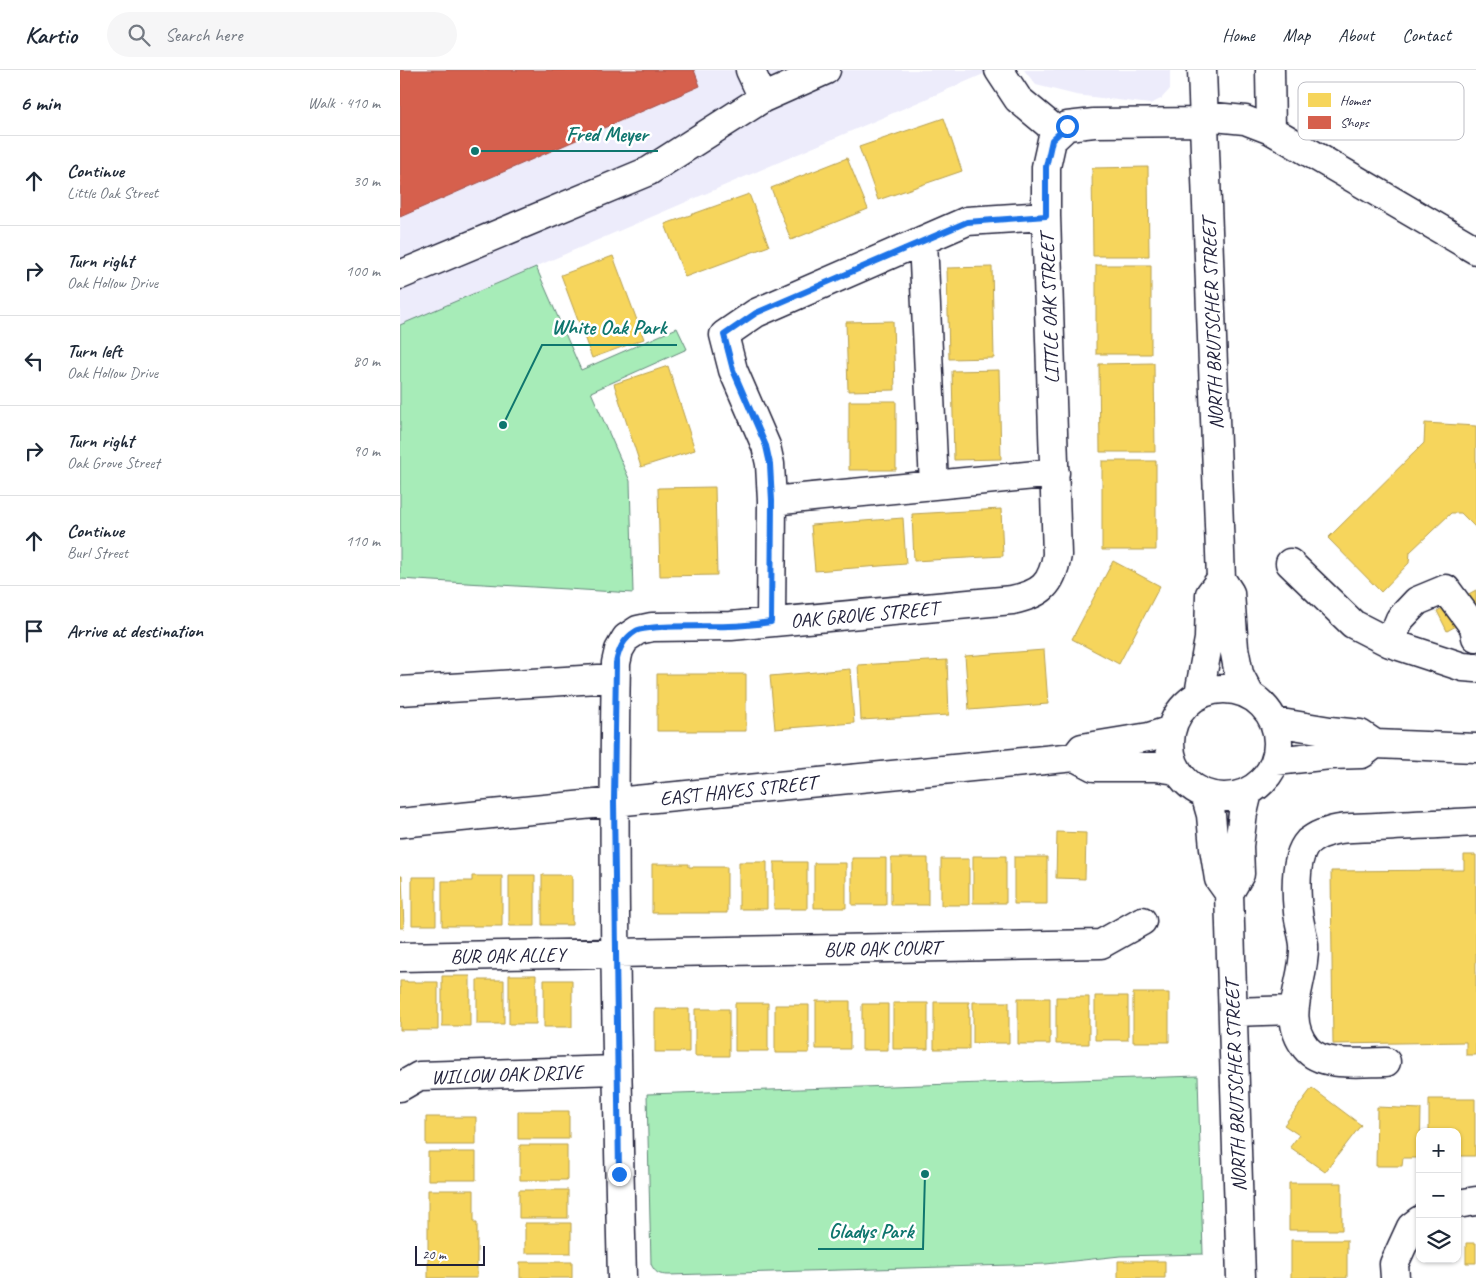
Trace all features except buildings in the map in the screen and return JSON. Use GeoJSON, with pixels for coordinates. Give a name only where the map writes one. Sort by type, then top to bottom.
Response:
{"type":"FeatureCollection","features":[{"type":"Feature","properties":{"kind":"street"},"geometry":{"type":"LineString","coordinates":[[750,70],[763,98]]}},
{"type":"Feature","properties":{"kind":"street"},"geometry":{"type":"LineString","coordinates":[[400,275],[649,171],[763,98],[826,70]]}},
{"type":"Feature","properties":{"kind":"street"},"geometry":{"type":"LineString","coordinates":[[999,70],[1018,99],[1059,133],[1067,126],[1094,123],[1204,119],[1245,120],[1271,130],[1476,250]]}},
{"type":"Feature","properties":{"kind":"street","name":"NORTH BRUTSCHER STREET"},"geometry":{"type":"LineString","coordinates":[[1202,70],[1221,579],[1230,593],[1234,648],[1239,674],[1250,694]]}},
{"type":"Feature","properties":{"kind":"street"},"geometry":{"type":"LineString","coordinates":[[1270,70],[1271,130]]}},
{"type":"Feature","properties":{"kind":"street","name":"LITTLE OAK STREET"},"geometry":{"type":"LineString","coordinates":[[1031,596],[1046,585],[1055,570],[1057,555],[1046,167],[1052,140],[1059,133]]}},
{"type":"Feature","properties":{"kind":"street"},"geometry":{"type":"LineString","coordinates":[[771,622],[772,501],[770,464],[766,446],[733,370],[724,335],[756,313],[967,222],[1046,216]]}},
{"type":"Feature","properties":{"kind":"street"},"geometry":{"type":"LineString","coordinates":[[923,240],[934,485]]}},
{"type":"Feature","properties":{"kind":"street"},"geometry":{"type":"LineString","coordinates":[[772,501],[1055,473]]}},
{"type":"Feature","properties":{"kind":"street"},"geometry":{"type":"LineString","coordinates":[[1290,563],[1353,624],[1390,643],[1463,667],[1476,668]]}},
{"type":"Feature","properties":{"kind":"street","name":"NORTH BRUTSCHER STREET"},"geometry":{"type":"LineString","coordinates":[[1199,694],[1209,639],[1210,594],[1221,579]]}},
{"type":"Feature","properties":{"kind":"street"},"geometry":{"type":"LineString","coordinates":[[1390,643],[1400,618],[1417,601],[1446,589],[1474,627],[1476,637]]}},
{"type":"Feature","properties":{"kind":"street","name":"OAK GROVE STREET"},"geometry":{"type":"LineString","coordinates":[[622,1278],[615,953],[614,802],[616,663],[619,650],[626,638],[638,630],[652,627],[731,626],[1012,600],[1031,596]]}},
{"type":"Feature","properties":{"kind":"street"},"geometry":{"type":"LineString","coordinates":[[400,691],[615,678]]}},
{"type":"Feature","properties":{"kind":"street"},"geometry":{"type":"LineString","coordinates":[[1233,689],[1250,694],[1260,702],[1275,722],[1279,744],[1276,761],[1264,781],[1248,792],[1235,796],[1219,797],[1205,794],[1194,788],[1176,770],[1170,749],[1171,730],[1178,714],[1194,697],[1209,690],[1233,689]]}},
{"type":"Feature","properties":{"kind":"street"},"geometry":{"type":"LineString","coordinates":[[1275,722],[1360,734],[1375,744],[1476,748]]}},
{"type":"Feature","properties":{"kind":"street","name":"EAST HAYES STREET"},"geometry":{"type":"LineString","coordinates":[[1075,757],[1082,748],[1141,738],[1171,730]]}},
{"type":"Feature","properties":{"kind":"street"},"geometry":{"type":"LineString","coordinates":[[1276,761],[1330,755],[1362,754],[1375,744]]}},
{"type":"Feature","properties":{"kind":"street","name":"EAST HAYES STREET"},"geometry":{"type":"LineString","coordinates":[[400,823],[1075,757],[1094,767],[1156,767],[1176,770]]}},
{"type":"Feature","properties":{"kind":"street","name":"NORTH BRUTSCHER STREET"},"geometry":{"type":"LineString","coordinates":[[1241,1278],[1229,894],[1240,874],[1239,846],[1248,792]]}},
{"type":"Feature","properties":{"kind":"street","name":"NORTH BRUTSCHER STREET"},"geometry":{"type":"LineString","coordinates":[[1205,794],[1211,815],[1219,879],[1229,894]]}},
{"type":"Feature","properties":{"kind":"street"},"geometry":{"type":"LineString","coordinates":[[1386,1062],[1341,1062],[1323,1059],[1307,1049],[1295,1029],[1294,1010],[1302,968],[1304,945],[1298,911],[1297,878],[1299,856],[1309,842],[1325,832],[1349,828],[1476,822]]}},
{"type":"Feature","properties":{"kind":"street","name":"BUR OAK COURT"},"geometry":{"type":"LineString","coordinates":[[615,953],[1100,944],[1142,921]]}},
{"type":"Feature","properties":{"kind":"street","name":"BUR OAK ALLEY"},"geometry":{"type":"LineString","coordinates":[[400,957],[615,953]]}},
{"type":"Feature","properties":{"kind":"street"},"geometry":{"type":"LineString","coordinates":[[1233,1012],[1294,1010]]}},
{"type":"Feature","properties":{"kind":"street","name":"WILLOW OAK DRIVE"},"geometry":{"type":"LineString","coordinates":[[400,1087],[420,1076],[617,1070]]}},
{"type":"Feature","properties":{"kind":"street"},"geometry":{"type":"LineString","coordinates":[[1461,1203],[1476,1200]]}},
{"type":"Feature","properties":{"kind":"street"},"geometry":{"type":"LineString","coordinates":[[1395,1278],[1394,1264],[1411,1227],[1416,1223]]}},
{"type":"Feature","properties":{"kind":"shaded area"},"geometry":{"type":"Polygon","coordinates":[[[400,70],[993,70],[400,325],[400,70]]]}},
{"type":"Feature","properties":{"kind":"shaded area"},"geometry":{"type":"Polygon","coordinates":[[[1024,70],[1170,70],[1170,89],[1161,99],[1150,104],[1076,95],[1036,85],[1024,70]]]}},
{"type":"Feature","properties":{"kind":"green space"},"geometry":{"type":"Polygon","coordinates":[[[536,267],[581,370],[677,328],[687,349],[591,392],[630,481],[633,593],[400,579],[400,325],[536,267]]]}},
{"type":"Feature","properties":{"kind":"green space"},"geometry":{"type":"Polygon","coordinates":[[[1198,1076],[1203,1254],[1120,1256],[1046,1264],[669,1275],[658,1273],[651,1264],[647,1094],[1198,1076]]]}},
{"type":"Feature","properties":{"kind":"place","name":"Fred Meyer"},"geometry":{"type":"Point","coordinates":[475,151]}},
{"type":"Feature","properties":{"kind":"place","name":"White Oak Park"},"geometry":{"type":"Point","coordinates":[503,425]}},
{"type":"Feature","properties":{"kind":"place","name":"Gladys Park"},"geometry":{"type":"Point","coordinates":[925,1174]}},
{"type":"Feature","properties":{"kind":"route"},"geometry":{"type":"LineString","coordinates":[[619,1174],[614,802],[616,663],[619,650],[626,638],[638,630],[652,627],[731,626],[771,622],[772,501],[770,464],[766,446],[733,370],[724,335],[756,313],[967,222],[1046,216],[1046,167],[1052,140],[1067,126]]}}]}
